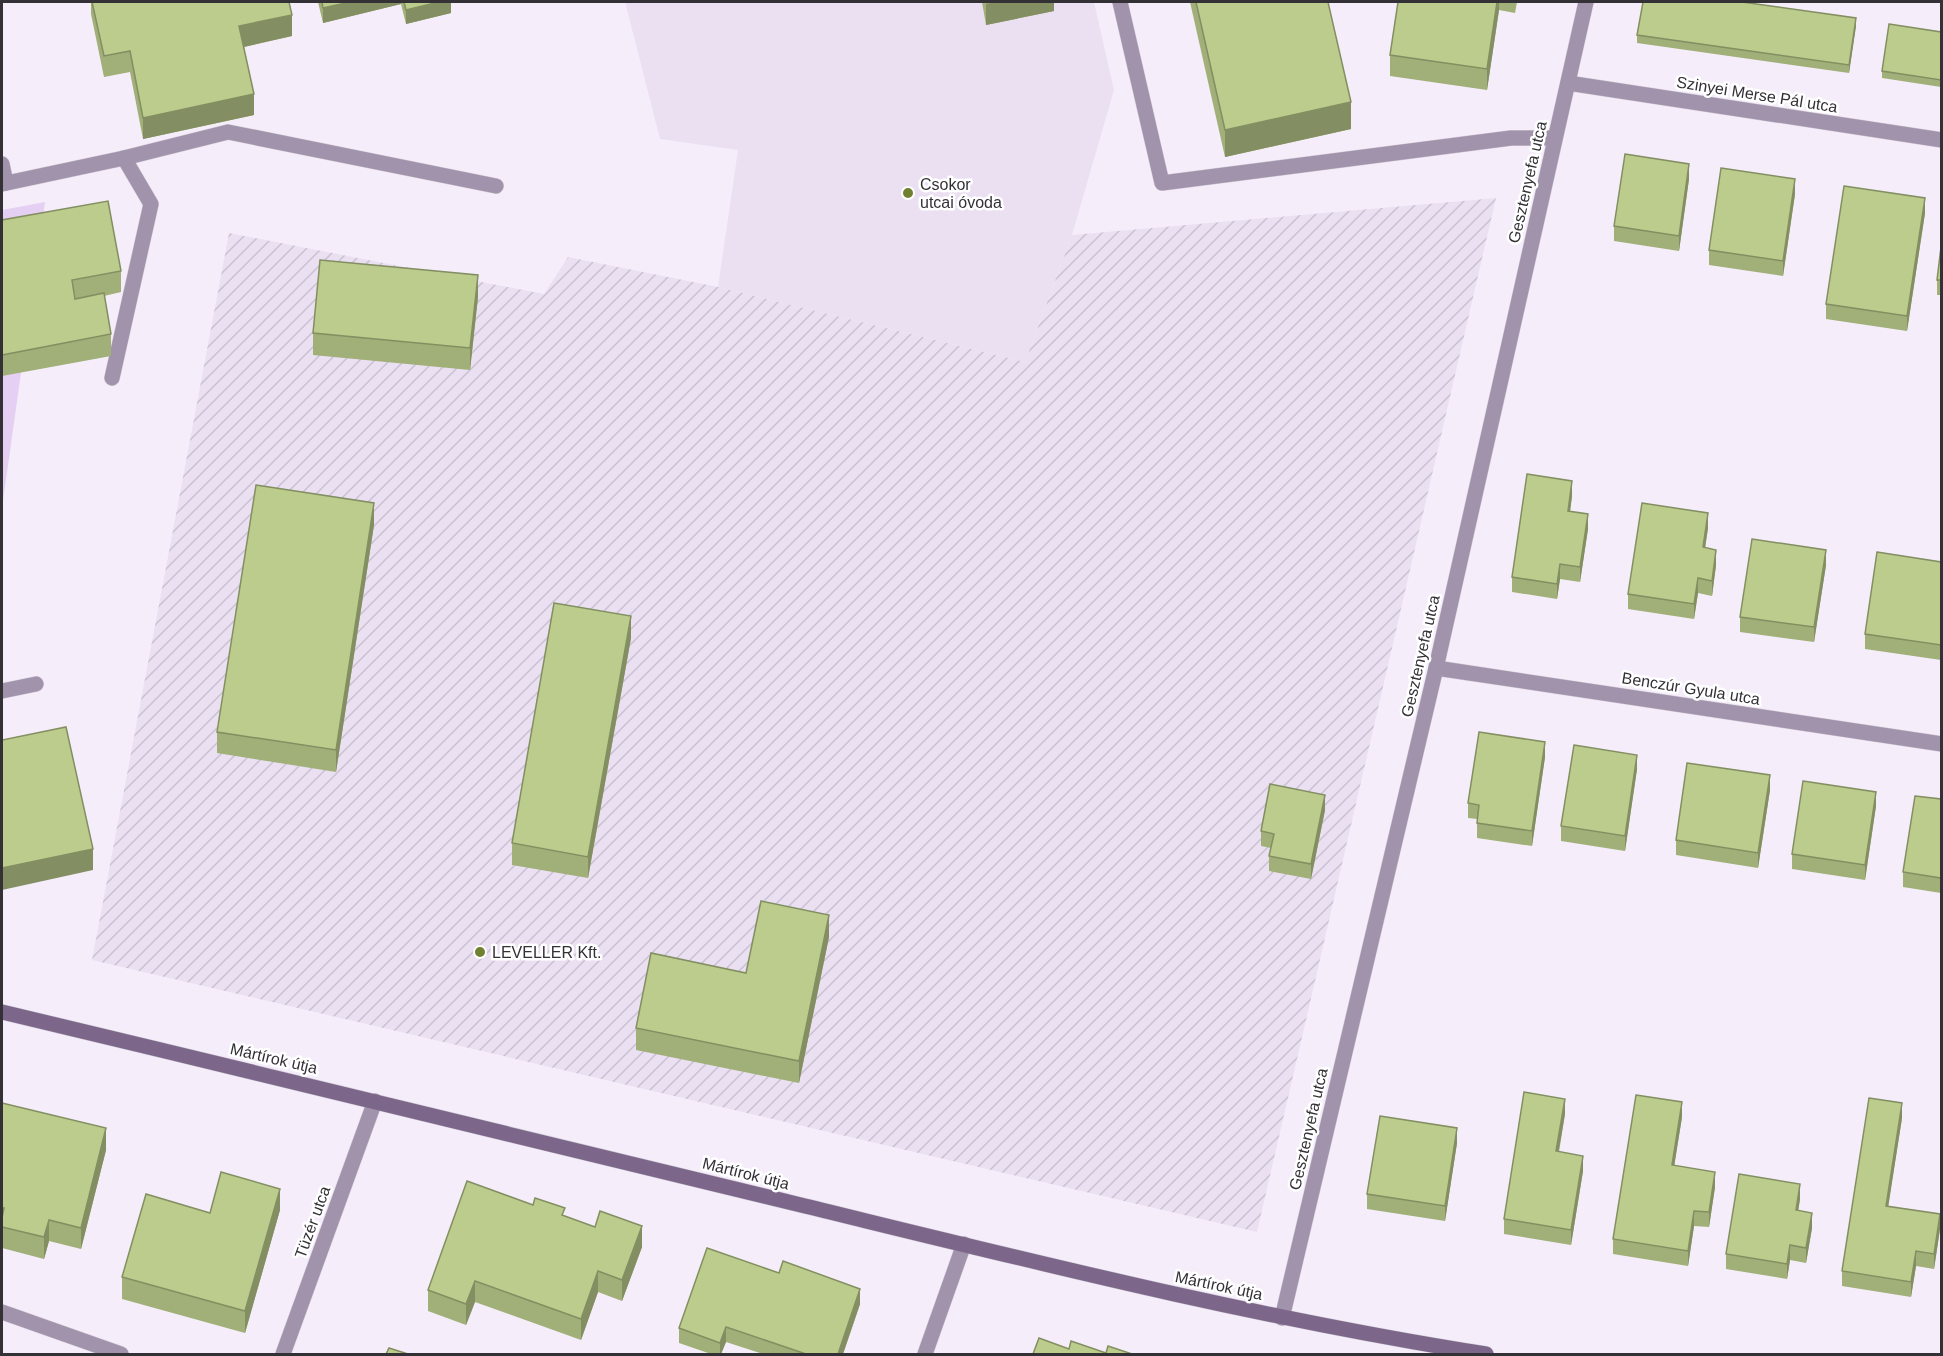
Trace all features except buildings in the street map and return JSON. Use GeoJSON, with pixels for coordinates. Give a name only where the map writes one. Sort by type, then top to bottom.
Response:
{"type":"FeatureCollection","features":[{"type":"Feature","properties":{"kind":"street"},"geometry":{"type":"LineString","coordinates":[[1120,2],[1162,183],[1511,138],[1555,138]]}},
{"type":"Feature","properties":{"kind":"street","name":"Gesztenyefa utca"},"geometry":{"type":"LineString","coordinates":[[1282,1318],[1436,668],[1586,2]]}},
{"type":"Feature","properties":{"kind":"street","name":"Szinyei Merse Pál utca"},"geometry":{"type":"LineString","coordinates":[[1568,83],[1941,140]]}},
{"type":"Feature","properties":{"kind":"street"},"geometry":{"type":"LineString","coordinates":[[2,164],[4,183],[124,158],[228,132],[496,186]]}},
{"type":"Feature","properties":{"kind":"street"},"geometry":{"type":"LineString","coordinates":[[112,378],[151,204],[124,158]]}},
{"type":"Feature","properties":{"kind":"street","name":"Benczúr Gyula utca"},"geometry":{"type":"LineString","coordinates":[[1436,668],[1941,744]]}},
{"type":"Feature","properties":{"kind":"street"},"geometry":{"type":"LineString","coordinates":[[2,691],[36,684]]}},
{"type":"Feature","properties":{"kind":"street","name":"Mártírok útja"},"geometry":{"type":"LineString","coordinates":[[2,1012],[964,1244],[1282,1318],[1486,1354]]}},
{"type":"Feature","properties":{"kind":"street","name":"Tüzér utca"},"geometry":{"type":"LineString","coordinates":[[283,1354],[375,1101]]}},
{"type":"Feature","properties":{"kind":"street"},"geometry":{"type":"LineString","coordinates":[[925,1354],[964,1244]]}},
{"type":"Feature","properties":{"kind":"street"},"geometry":{"type":"LineString","coordinates":[[2,1312],[121,1354]]}},
{"type":"Feature","properties":{"kind":"shaded area","name":"Csokor utcai óvoda"},"geometry":{"type":"Polygon","coordinates":[[[625,2],[1094,2],[1114,90],[1072,235],[1025,362],[718,287],[738,150],[660,139],[625,2]]]}},
{"type":"Feature","properties":{"kind":"shaded area"},"geometry":{"type":"Polygon","coordinates":[[[1496,198],[1257,1232],[92,960],[229,233],[544,294],[568,257],[718,287],[1025,362],[1072,235],[1496,198]]]}},
{"type":"Feature","properties":{"kind":"shaded area"},"geometry":{"type":"Polygon","coordinates":[[[45,202],[2,508],[2,210],[45,202]]]}},
{"type":"Feature","properties":{"kind":"place","name":"Csokor utcai óvoda"},"geometry":{"type":"Point","coordinates":[908,193]}},
{"type":"Feature","properties":{"kind":"place","name":"LEVELLER Kft."},"geometry":{"type":"Point","coordinates":[480,952]}}]}
